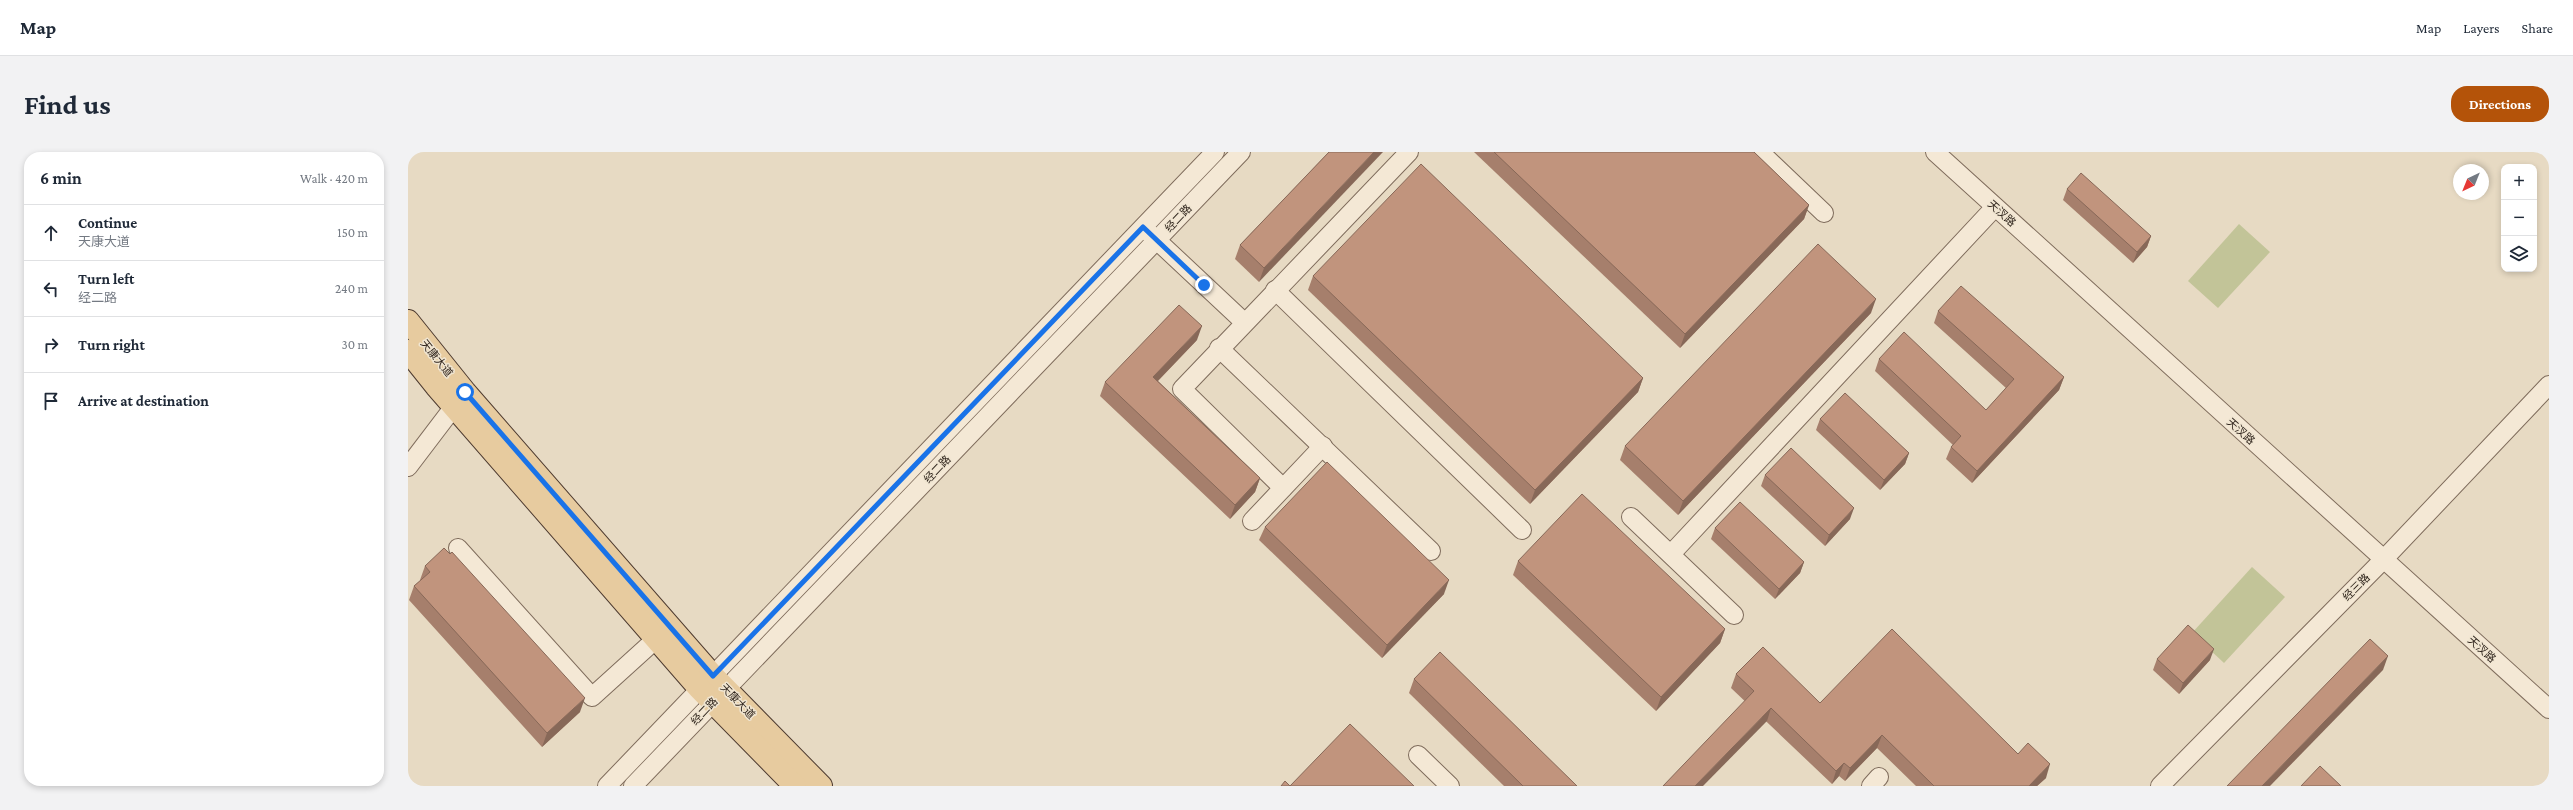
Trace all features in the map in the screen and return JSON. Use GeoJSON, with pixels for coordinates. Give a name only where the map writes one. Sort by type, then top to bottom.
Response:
{"type":"FeatureCollection","features":[{"type":"Feature","properties":{"kind":"main road","name":"天康大道"},"geometry":{"type":"LineString","coordinates":[[408,321],[459,399]]}},
{"type":"Feature","properties":{"kind":"main road","name":"天康大道"},"geometry":{"type":"LineString","coordinates":[[408,351],[459,399],[790,779],[821,786]]}},
{"type":"Feature","properties":{"kind":"street","name":"经二路"},"geometry":{"type":"LineString","coordinates":[[633,786],[713,689],[1143,227],[1215,152]]}},
{"type":"Feature","properties":{"kind":"street","name":"经二路"},"geometry":{"type":"LineString","coordinates":[[607,786],[713,689],[1241,152]]}},
{"type":"Feature","properties":{"kind":"street"},"geometry":{"type":"LineString","coordinates":[[1283,488],[1182,389],[1219,348],[1409,152]]}},
{"type":"Feature","properties":{"kind":"street"},"geometry":{"type":"LineString","coordinates":[[1760,152],[1824,213]]}},
{"type":"Feature","properties":{"kind":"street","name":"天汊路"},"geometry":{"type":"LineString","coordinates":[[1935,152],[2549,709]]}},
{"type":"Feature","properties":{"kind":"street"},"geometry":{"type":"LineString","coordinates":[[1670,554],[1995,207]]}},
{"type":"Feature","properties":{"kind":"street"},"geometry":{"type":"LineString","coordinates":[[1143,227],[1244,322]]}},
{"type":"Feature","properties":{"kind":"street"},"geometry":{"type":"LineString","coordinates":[[1275,290],[1522,530]]}},
{"type":"Feature","properties":{"kind":"street"},"geometry":{"type":"LineString","coordinates":[[1219,348],[1431,551]]}},
{"type":"Feature","properties":{"kind":"street","name":"经三路"},"geometry":{"type":"LineString","coordinates":[[2160,786],[2383,560],[2549,385]]}},
{"type":"Feature","properties":{"kind":"street"},"geometry":{"type":"LineString","coordinates":[[408,467],[459,399]]}},
{"type":"Feature","properties":{"kind":"street"},"geometry":{"type":"LineString","coordinates":[[1252,521],[1323,446]]}},
{"type":"Feature","properties":{"kind":"street"},"geometry":{"type":"LineString","coordinates":[[1631,517],[1734,615]]}},
{"type":"Feature","properties":{"kind":"street"},"geometry":{"type":"LineString","coordinates":[[458,548],[592,697],[663,633]]}},
{"type":"Feature","properties":{"kind":"street"},"geometry":{"type":"LineString","coordinates":[[1418,755],[1450,786]]}},
{"type":"Feature","properties":{"kind":"green space"},"geometry":{"type":"Polygon","coordinates":[[[2239,224],[2270,252],[2218,308],[2188,281],[2239,224]]]}},
{"type":"Feature","properties":{"kind":"green space"},"geometry":{"type":"Polygon","coordinates":[[[2252,567],[2285,597],[2224,663],[2192,633],[2252,567]]]}},
{"type":"Feature","properties":{"kind":"building"},"geometry":{"type":"Polygon","coordinates":[[[1329,152],[1374,152],[1264,268],[1240,245],[1329,152]]]}},
{"type":"Feature","properties":{"kind":"building"},"geometry":{"type":"Polygon","coordinates":[[[1494,152],[1754,152],[1809,205],[1685,334],[1494,152]]]}},
{"type":"Feature","properties":{"kind":"building"},"geometry":{"type":"Polygon","coordinates":[[[1421,164],[1643,378],[1535,490],[1313,276],[1421,164]]]}},
{"type":"Feature","properties":{"kind":"building"},"geometry":{"type":"Polygon","coordinates":[[[2081,173],[2151,236],[2137,252],[2067,189],[2081,173]]]}},
{"type":"Feature","properties":{"kind":"building"},"geometry":{"type":"Polygon","coordinates":[[[1818,244],[1876,299],[1683,501],[1625,446],[1818,244]]]}},
{"type":"Feature","properties":{"kind":"building"},"geometry":{"type":"Polygon","coordinates":[[[1961,286],[2064,377],[1977,471],[1951,447],[1961,436],[1879,359],[1904,332],[1986,410],[2014,379],[1938,311],[1961,286]]]}},
{"type":"Feature","properties":{"kind":"building"},"geometry":{"type":"Polygon","coordinates":[[[1179,305],[1202,326],[1153,377],[1260,478],[1235,505],[1105,382],[1179,305]]]}},
{"type":"Feature","properties":{"kind":"building"},"geometry":{"type":"Polygon","coordinates":[[[1845,393],[1909,453],[1884,480],[1820,419],[1845,393]]]}},
{"type":"Feature","properties":{"kind":"building"},"geometry":{"type":"Polygon","coordinates":[[[1791,448],[1854,508],[1829,535],[1765,475],[1791,448]]]}},
{"type":"Feature","properties":{"kind":"building"},"geometry":{"type":"Polygon","coordinates":[[[1327,462],[1449,580],[1387,645],[1265,527],[1327,462]]]}},
{"type":"Feature","properties":{"kind":"building"},"geometry":{"type":"Polygon","coordinates":[[[1582,494],[1725,629],[1661,697],[1518,561],[1582,494]]]}},
{"type":"Feature","properties":{"kind":"building"},"geometry":{"type":"Polygon","coordinates":[[[1740,502],[1804,562],[1779,589],[1715,528],[1740,502]]]}},
{"type":"Feature","properties":{"kind":"building"},"geometry":{"type":"Polygon","coordinates":[[[444,548],[450,554],[452,552],[585,698],[547,733],[414,586],[430,572],[425,566],[444,548]]]}},
{"type":"Feature","properties":{"kind":"building"},"geometry":{"type":"Polygon","coordinates":[[[2188,625],[2214,649],[2183,683],[2157,659],[2188,625]]]}},
{"type":"Feature","properties":{"kind":"building"},"geometry":{"type":"Polygon","coordinates":[[[1892,629],[2018,754],[2028,743],[2050,764],[2029,786],[1934,786],[1882,735],[1850,768],[1844,763],[1836,771],[1771,708],[1695,786],[1663,786],[1754,691],[1736,674],[1763,647],[1820,703],[1892,629]]]}},
{"type":"Feature","properties":{"kind":"building"},"geometry":{"type":"Polygon","coordinates":[[[2370,639],[2388,656],[2262,786],[2227,786],[2370,639]]]}},
{"type":"Feature","properties":{"kind":"building"},"geometry":{"type":"Polygon","coordinates":[[[1440,652],[1577,786],[1523,786],[1414,679],[1440,652]]]}},
{"type":"Feature","properties":{"kind":"building"},"geometry":{"type":"Polygon","coordinates":[[[1350,724],[1414,786],[1290,786],[1350,724]]]}},
{"type":"Feature","properties":{"kind":"building"},"geometry":{"type":"Polygon","coordinates":[[[2320,766],[2341,786],[2301,786],[2320,766]]]}},
{"type":"Feature","properties":{"kind":"building"},"geometry":{"type":"Polygon","coordinates":[[[1285,781],[1290,786],[1281,786],[1285,781]]]}},
{"type":"Feature","properties":{"kind":"route"},"geometry":{"type":"LineString","coordinates":[[465,392],[713,676],[1143,227],[1204,285]]}}]}
